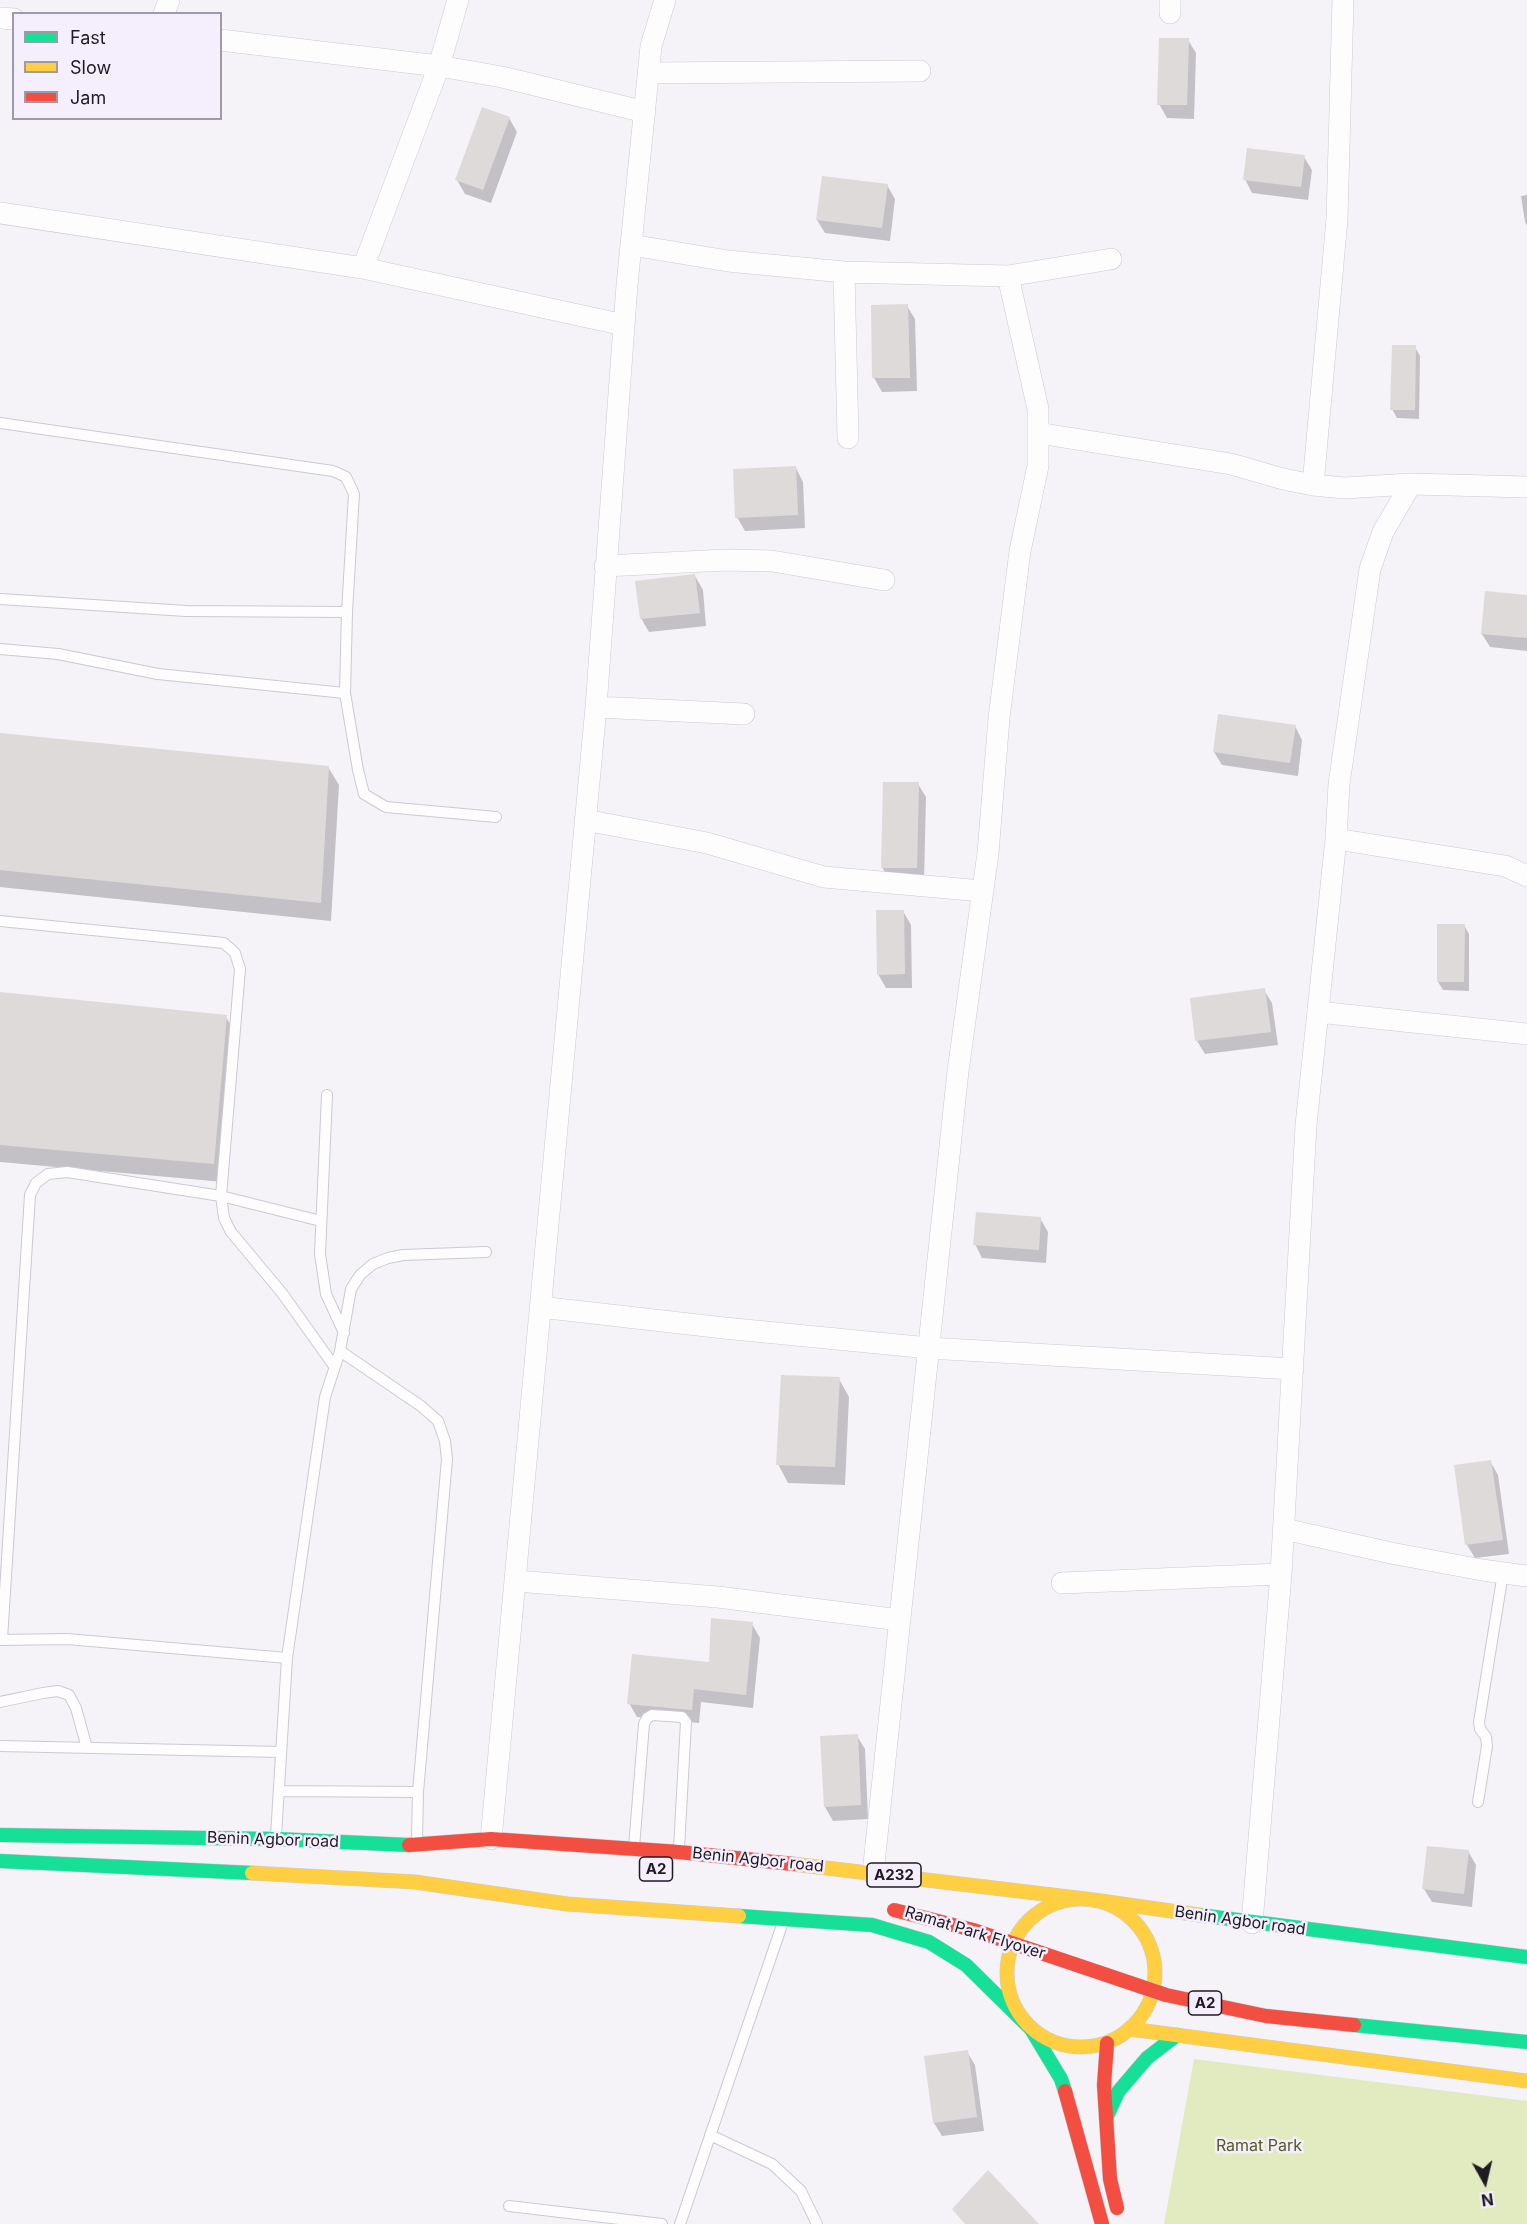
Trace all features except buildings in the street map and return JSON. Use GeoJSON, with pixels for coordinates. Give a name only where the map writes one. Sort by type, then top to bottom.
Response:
{"type":"FeatureCollection","features":[{"type":"Feature","properties":{"kind":"highway","name":"Benin Agbor road"},"geometry":{"type":"LineString","coordinates":[[0,1835],[276,1839],[417,1845]]}},
{"type":"Feature","properties":{"kind":"highway"},"geometry":{"type":"LineString","coordinates":[[417,1845],[489,1846]]}},
{"type":"Feature","properties":{"kind":"highway","name":"Benin Agbor road"},"geometry":{"type":"LineString","coordinates":[[489,1846],[679,1852],[873,1880],[1094,1900],[1252,1923],[1527,1958]]}},
{"type":"Feature","properties":{"kind":"highway","name":"Benin Agbor road"},"geometry":{"type":"LineString","coordinates":[[0,1861],[138,1866],[415,1882],[567,1904],[872,1925],[929,1942],[966,1965],[1031,2029],[1060,2079],[1073,2115],[1102,2224]]}},
{"type":"Feature","properties":{"kind":"highway","name":"Ramat Park Flyover"},"geometry":{"type":"LineString","coordinates":[[873,1880],[897,1890]]}},
{"type":"Feature","properties":{"kind":"highway"},"geometry":{"type":"LineString","coordinates":[[415,1882],[498,1881]]}},
{"type":"Feature","properties":{"kind":"highway"},"geometry":{"type":"LineString","coordinates":[[1079,1899],[1094,1900],[1120,1910],[1131,1918],[1148,1940],[1153,1953],[1155,1981],[1143,2013],[1130,2029],[1107,2043],[1080,2048],[1042,2037],[1021,2019],[1008,1992],[1007,1963],[1010,1948],[1026,1923],[1050,1906],[1079,1899]]}},
{"type":"Feature","properties":{"kind":"highway","name":"Ramat Park Flyover"},"geometry":{"type":"LineString","coordinates":[[889,1909],[973,1930],[1177,1998],[1266,2016],[1527,2042]]}},
{"type":"Feature","properties":{"kind":"highway","name":"Ramat Park Flyover"},"geometry":{"type":"LineString","coordinates":[[1008,1921],[1040,1932]]}},
{"type":"Feature","properties":{"kind":"highway"},"geometry":{"type":"LineString","coordinates":[[1137,1965],[1168,1976]]}},
{"type":"Feature","properties":{"kind":"highway"},"geometry":{"type":"LineString","coordinates":[[1130,2029],[1527,2081]]}},
{"type":"Feature","properties":{"kind":"highway"},"geometry":{"type":"LineString","coordinates":[[1106,2118],[1118,2092],[1147,2058],[1177,2035]]}},
{"type":"Feature","properties":{"kind":"highway"},"geometry":{"type":"LineString","coordinates":[[1107,2043],[1104,2085],[1110,2179],[1122,2224]]}},
{"type":"Feature","properties":{"kind":"street"},"geometry":{"type":"LineString","coordinates":[[363,268],[439,66],[458,0]]}},
{"type":"Feature","properties":{"kind":"street"},"geometry":{"type":"LineString","coordinates":[[489,1846],[516,1581],[596,707],[631,245],[651,46],[665,0]]}},
{"type":"Feature","properties":{"kind":"street"},"geometry":{"type":"LineString","coordinates":[[1313,485],[1337,219],[1343,0]]}},
{"type":"Feature","properties":{"kind":"street"},"geometry":{"type":"LineString","coordinates":[[222,40],[439,66],[502,77],[645,112]]}},
{"type":"Feature","properties":{"kind":"street"},"geometry":{"type":"LineString","coordinates":[[649,73],[920,71]]}},
{"type":"Feature","properties":{"kind":"street"},"geometry":{"type":"LineString","coordinates":[[0,213],[363,268],[624,325]]}},
{"type":"Feature","properties":{"kind":"street"},"geometry":{"type":"LineString","coordinates":[[631,245],[728,261],[844,272],[1008,276],[1111,259]]}},
{"type":"Feature","properties":{"kind":"street"},"geometry":{"type":"LineString","coordinates":[[844,272],[848,438]]}},
{"type":"Feature","properties":{"kind":"street"},"geometry":{"type":"LineString","coordinates":[[873,1880],[958,1071],[988,853],[999,718],[1020,551],[1038,466],[1038,409],[1008,276]]}},
{"type":"Feature","properties":{"kind":"street"},"geometry":{"type":"LineString","coordinates":[[1038,433],[1231,464],[1313,485],[1344,488],[1411,484],[1527,487]]}},
{"type":"Feature","properties":{"kind":"street"},"geometry":{"type":"LineString","coordinates":[[1252,1923],[1281,1574],[1306,1125],[1336,839],[1339,784],[1371,569],[1383,532],[1411,484]]}},
{"type":"Feature","properties":{"kind":"street"},"geometry":{"type":"LineString","coordinates":[[605,566],[772,561],[885,580]]}},
{"type":"Feature","properties":{"kind":"street"},"geometry":{"type":"LineString","coordinates":[[596,707],[744,714]]}},
{"type":"Feature","properties":{"kind":"street"},"geometry":{"type":"LineString","coordinates":[[585,820],[707,843],[824,877],[982,891]]}},
{"type":"Feature","properties":{"kind":"street"},"geometry":{"type":"LineString","coordinates":[[1336,839],[1505,866],[1527,876]]}},
{"type":"Feature","properties":{"kind":"street"},"geometry":{"type":"LineString","coordinates":[[1318,1012],[1527,1034]]}},
{"type":"Feature","properties":{"kind":"street"},"geometry":{"type":"LineString","coordinates":[[540,1307],[928,1348],[1293,1369]]}},
{"type":"Feature","properties":{"kind":"street"},"geometry":{"type":"LineString","coordinates":[[1284,1529],[1391,1553],[1527,1576]]}},
{"type":"Feature","properties":{"kind":"street"},"geometry":{"type":"LineString","coordinates":[[1062,1583],[1281,1574]]}},
{"type":"Feature","properties":{"kind":"street"},"geometry":{"type":"LineString","coordinates":[[516,1581],[718,1597],[900,1620]]}},
{"type":"Feature","properties":{"kind":"lane"},"geometry":{"type":"LineString","coordinates":[[0,423],[333,471],[346,477],[354,494],[346,612],[345,693],[364,794],[386,807],[496,817]]}},
{"type":"Feature","properties":{"kind":"lane"},"geometry":{"type":"LineString","coordinates":[[0,599],[186,611],[346,612]]}},
{"type":"Feature","properties":{"kind":"lane"},"geometry":{"type":"LineString","coordinates":[[0,649],[58,654],[158,674],[345,693]]}},
{"type":"Feature","properties":{"kind":"lane"},"geometry":{"type":"LineString","coordinates":[[0,921],[224,943],[235,953],[240,969],[221,1196],[224,1218],[231,1232],[282,1293],[334,1366]]}},
{"type":"Feature","properties":{"kind":"lane"},"geometry":{"type":"LineString","coordinates":[[327,1095],[320,1254],[326,1294],[344,1334]]}},
{"type":"Feature","properties":{"kind":"lane"},"geometry":{"type":"LineString","coordinates":[[287,1658],[67,1639],[1,1640],[30,1195],[36,1183],[48,1174],[67,1172],[221,1196],[321,1221]]}},
{"type":"Feature","properties":{"kind":"lane"},"geometry":{"type":"LineString","coordinates":[[276,1839],[287,1658],[325,1397],[340,1351],[351,1289],[360,1275],[373,1264],[388,1258],[403,1255],[486,1252]]}},
{"type":"Feature","properties":{"kind":"lane"},"geometry":{"type":"LineString","coordinates":[[340,1351],[438,1421],[445,1442],[447,1459],[418,1792],[417,1845]]}},
{"type":"Feature","properties":{"kind":"lane"},"geometry":{"type":"LineString","coordinates":[[1478,1802],[1487,1746],[1486,1737],[1480,1730],[1479,1722],[1503,1573]]}},
{"type":"Feature","properties":{"kind":"lane"},"geometry":{"type":"LineString","coordinates":[[0,1702],[58,1691],[69,1695],[76,1708],[87,1748]]}},
{"type":"Feature","properties":{"kind":"lane"},"geometry":{"type":"LineString","coordinates":[[634,1849],[644,1724],[652,1715],[682,1717],[687,1722],[679,1852]]}},
{"type":"Feature","properties":{"kind":"lane"},"geometry":{"type":"LineString","coordinates":[[0,1746],[281,1752]]}},
{"type":"Feature","properties":{"kind":"lane"},"geometry":{"type":"LineString","coordinates":[[279,1791],[418,1792]]}},
{"type":"Feature","properties":{"kind":"lane"},"geometry":{"type":"LineString","coordinates":[[680,2224],[784,1919]]}},
{"type":"Feature","properties":{"kind":"lane"},"geometry":{"type":"LineString","coordinates":[[710,2135],[772,2164],[801,2191],[817,2224]]}},
{"type":"Feature","properties":{"kind":"lane"},"geometry":{"type":"LineString","coordinates":[[509,2206],[662,2224]]}},
{"type":"Feature","properties":{"kind":"green space","name":"Ramat Park"},"geometry":{"type":"Polygon","coordinates":[[[1194,2059],[1527,2101],[1527,2224],[1164,2224],[1194,2059]]]}},
{"type":"Feature","properties":{"kind":"traffic: fast"},"geometry":{"type":"LineString","coordinates":[[0,1835],[276,1839],[409,1845]]}},
{"type":"Feature","properties":{"kind":"traffic: fast"},"geometry":{"type":"LineString","coordinates":[[0,1861],[252,1873]]}},
{"type":"Feature","properties":{"kind":"traffic: fast"},"geometry":{"type":"LineString","coordinates":[[1199,1915],[1527,1957]]}},
{"type":"Feature","properties":{"kind":"traffic: fast"},"geometry":{"type":"LineString","coordinates":[[739,1916],[872,1925],[929,1942],[966,1965],[1031,2029],[1061,2079],[1065,2091]]}},
{"type":"Feature","properties":{"kind":"traffic: fast"},"geometry":{"type":"LineString","coordinates":[[1354,2025],[1527,2042]]}},
{"type":"Feature","properties":{"kind":"traffic: fast"},"geometry":{"type":"LineString","coordinates":[[1106,2118],[1118,2092],[1147,2058],[1177,2035]]}},
{"type":"Feature","properties":{"kind":"traffic: slow"},"geometry":{"type":"LineString","coordinates":[[793,1864],[1199,1915]]}},
{"type":"Feature","properties":{"kind":"traffic: slow"},"geometry":{"type":"LineString","coordinates":[[252,1873],[415,1882],[567,1904],[739,1916]]}},
{"type":"Feature","properties":{"kind":"traffic: slow"},"geometry":{"type":"LineString","coordinates":[[1081,1899],[1109,1904],[1134,1920],[1150,1945],[1155,1973],[1150,2001],[1134,2026],[1109,2042],[1081,2047],[1053,2042],[1028,2026],[1012,2001],[1007,1973],[1012,1945],[1028,1920],[1053,1904],[1081,1899]]}},
{"type":"Feature","properties":{"kind":"traffic: slow"},"geometry":{"type":"LineString","coordinates":[[1130,2029],[1527,2081]]}},
{"type":"Feature","properties":{"kind":"traffic: jam"},"geometry":{"type":"LineString","coordinates":[[409,1845],[491,1839],[679,1852],[793,1864]]}},
{"type":"Feature","properties":{"kind":"traffic: jam"},"geometry":{"type":"LineString","coordinates":[[894,1910],[973,1930],[1166,1995],[1266,2016],[1354,2025]]}},
{"type":"Feature","properties":{"kind":"traffic: jam"},"geometry":{"type":"LineString","coordinates":[[1107,2043],[1104,2085],[1110,2179],[1117,2208]]}},
{"type":"Feature","properties":{"kind":"traffic: jam"},"geometry":{"type":"LineString","coordinates":[[1065,2091],[1102,2224]]}}]}
